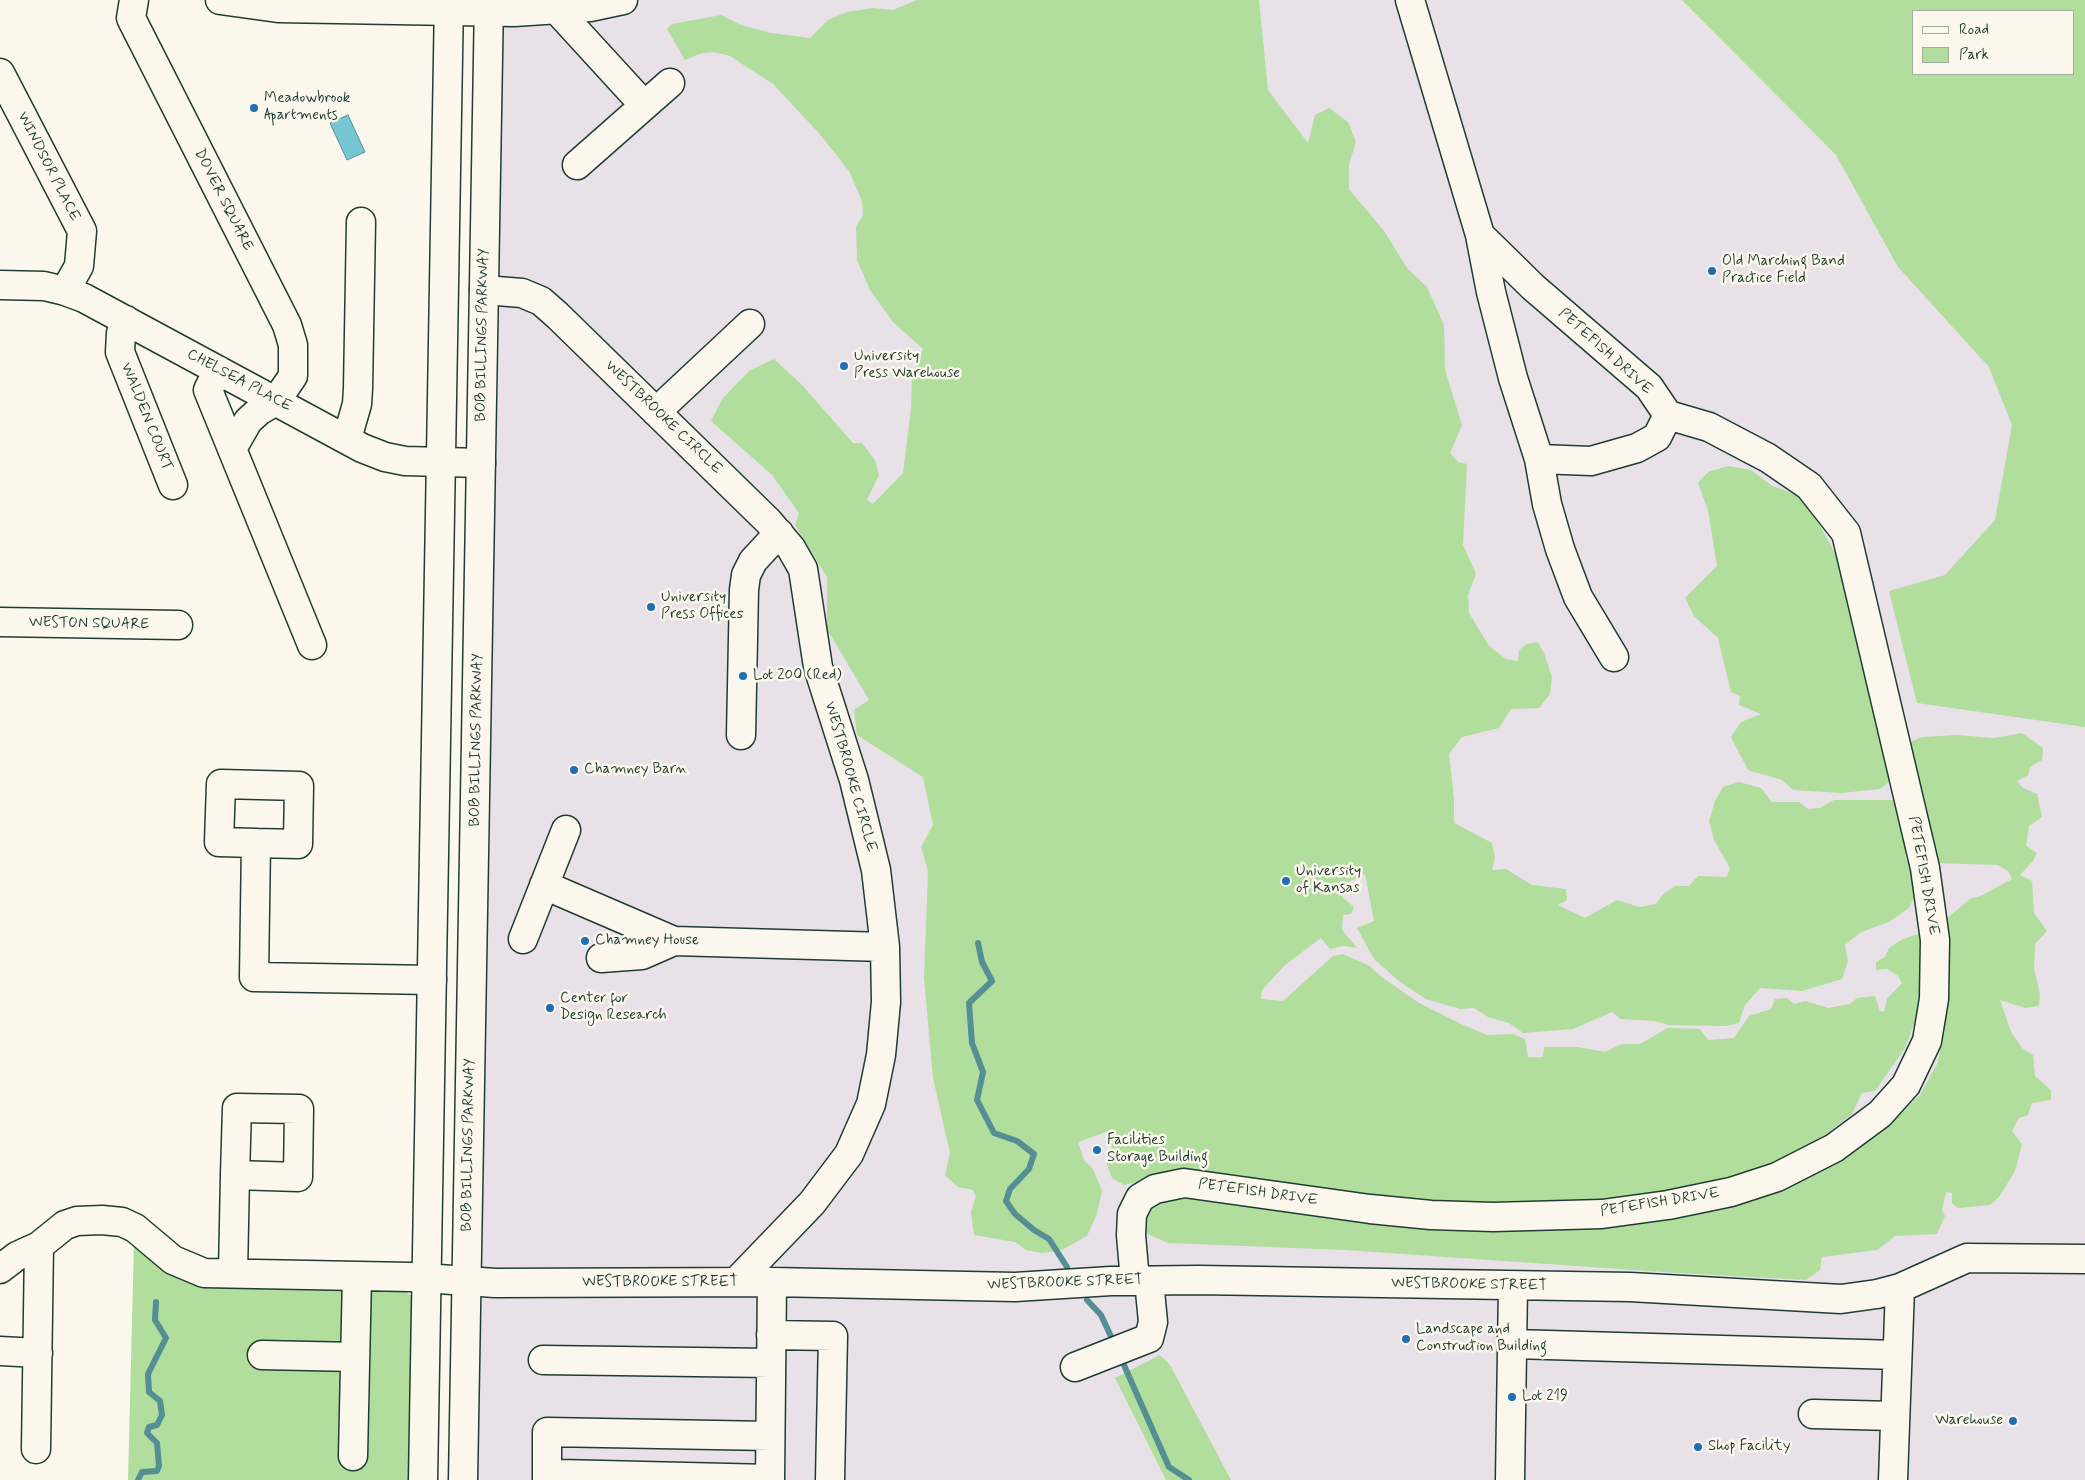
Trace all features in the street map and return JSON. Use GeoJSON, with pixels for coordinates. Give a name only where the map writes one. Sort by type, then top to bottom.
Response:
{"type":"FeatureCollection","features":[{"type":"Feature","properties":{"kind":"street","name":"DOVER SQUARE"},"geometry":{"type":"LineString","coordinates":[[134,0],[132,22],[290,334],[293,345],[293,376],[276,401]]}},
{"type":"Feature","properties":{"kind":"street"},"geometry":{"type":"LineString","coordinates":[[220,0],[278,8],[449,5],[558,10],[590,7],[623,0]]}},
{"type":"Feature","properties":{"kind":"street","name":"PETEFISH DRIVE"},"geometry":{"type":"LineString","coordinates":[[1075,1367],[1149,1338],[1153,1322],[1131,1235],[1132,1214],[1140,1198],[1155,1189],[1184,1183],[1370,1209],[1431,1215],[1493,1217],[1602,1214],[1668,1205],[1731,1192],[1777,1177],[1834,1148],[1880,1114],[1906,1086],[1927,1041],[1934,999],[1935,940],[1925,868],[1846,533],[1809,486],[1768,458],[1709,427],[1668,415],[1649,388],[1533,287],[1480,235],[1410,0]]}},
{"type":"Feature","properties":{"kind":"street"},"geometry":{"type":"LineString","coordinates":[[423,1480],[449,5]]}},
{"type":"Feature","properties":{"kind":"street","name":"BOB BILLINGS PARKWAY"},"geometry":{"type":"LineString","coordinates":[[462,1480],[489,6]]}},
{"type":"Feature","properties":{"kind":"street"},"geometry":{"type":"LineString","coordinates":[[558,10],[644,105]]}},
{"type":"Feature","properties":{"kind":"street","name":"WINDSOR PLACE"},"geometry":{"type":"LineString","coordinates":[[0,73],[82,231],[78,266],[65,291]]}},
{"type":"Feature","properties":{"kind":"street"},"geometry":{"type":"LineString","coordinates":[[578,165],[670,83]]}},
{"type":"Feature","properties":{"kind":"street"},"geometry":{"type":"LineString","coordinates":[[347,439],[357,404],[358,389],[361,222]]}},
{"type":"Feature","properties":{"kind":"street"},"geometry":{"type":"LineString","coordinates":[[1480,235],[1491,292],[1513,378],[1539,459],[1547,504],[1566,565],[1578,597],[1614,657]]}},
{"type":"Feature","properties":{"kind":"street","name":"CHELSEA PLACE"},"geometry":{"type":"LineString","coordinates":[[0,285],[44,286],[84,298],[126,320],[213,380],[276,401],[385,458],[405,461],[482,463]]}},
{"type":"Feature","properties":{"kind":"street","name":"WESTBROOKE CIRCLE"},"geometry":{"type":"LineString","coordinates":[[484,290],[522,293],[541,301],[779,533],[791,548],[803,569],[818,666],[854,780],[876,870],[885,947],[886,1002],[881,1055],[871,1104],[849,1154],[812,1203],[736,1282]]}},
{"type":"Feature","properties":{"kind":"street","name":"WALDEN COURT"},"geometry":{"type":"LineString","coordinates":[[126,320],[121,333],[120,352],[172,485]]}},
{"type":"Feature","properties":{"kind":"street"},"geometry":{"type":"LineString","coordinates":[[656,412],[750,324]]}},
{"type":"Feature","properties":{"kind":"street"},"geometry":{"type":"LineString","coordinates":[[213,380],[232,448],[312,645]]}},
{"type":"Feature","properties":{"kind":"street"},"geometry":{"type":"LineString","coordinates":[[232,448],[248,421],[259,411],[276,401]]}},
{"type":"Feature","properties":{"kind":"street"},"geometry":{"type":"LineString","coordinates":[[1539,459],[1591,460],[1637,448],[1657,437],[1668,415]]}},
{"type":"Feature","properties":{"kind":"street"},"geometry":{"type":"LineString","coordinates":[[741,735],[744,590],[746,575],[753,561],[779,533]]}},
{"type":"Feature","properties":{"kind":"street","name":"WESTON SQUARE"},"geometry":{"type":"LineString","coordinates":[[0,622],[178,625]]}},
{"type":"Feature","properties":{"kind":"street"},"geometry":{"type":"LineString","coordinates":[[523,939],[566,830]]}},
{"type":"Feature","properties":{"kind":"street"},"geometry":{"type":"LineString","coordinates":[[256,843],[254,977],[432,980]]}},
{"type":"Feature","properties":{"kind":"street"},"geometry":{"type":"LineString","coordinates":[[544,886],[674,941],[885,947]]}},
{"type":"Feature","properties":{"kind":"street"},"geometry":{"type":"LineString","coordinates":[[601,958],[642,956],[674,941]]}},
{"type":"Feature","properties":{"kind":"street"},"geometry":{"type":"LineString","coordinates":[[232,1274],[235,1175]]}},
{"type":"Feature","properties":{"kind":"street","name":"WESTBROOKE STREET"},"geometry":{"type":"LineString","coordinates":[[0,1270],[65,1225],[77,1221],[102,1220],[122,1222],[135,1228],[173,1260],[204,1273],[427,1278],[494,1283],[772,1282],[1015,1287],[1208,1280],[1630,1287],[1841,1299],[1877,1294],[1900,1288],[1967,1258],[2085,1259]]}},
{"type":"Feature","properties":{"kind":"street"},"geometry":{"type":"LineString","coordinates":[[36,1449],[38,1353],[47,1239]]}},
{"type":"Feature","properties":{"kind":"street"},"geometry":{"type":"LineString","coordinates":[[353,1456],[357,1276]]}},
{"type":"Feature","properties":{"kind":"street"},"geometry":{"type":"LineString","coordinates":[[547,1480],[559,1474],[770,1480],[772,1282]]}},
{"type":"Feature","properties":{"kind":"street"},"geometry":{"type":"LineString","coordinates":[[1510,1480],[1513,1286]]}},
{"type":"Feature","properties":{"kind":"street"},"geometry":{"type":"LineString","coordinates":[[1893,1480],[1900,1288]]}},
{"type":"Feature","properties":{"kind":"street"},"geometry":{"type":"LineString","coordinates":[[771,1335],[833,1336],[830,1480]]}},
{"type":"Feature","properties":{"kind":"street"},"geometry":{"type":"LineString","coordinates":[[1513,1344],[1897,1355]]}},
{"type":"Feature","properties":{"kind":"street"},"geometry":{"type":"LineString","coordinates":[[0,1351],[38,1353]]}},
{"type":"Feature","properties":{"kind":"street"},"geometry":{"type":"LineString","coordinates":[[262,1355],[355,1357]]}},
{"type":"Feature","properties":{"kind":"street"},"geometry":{"type":"LineString","coordinates":[[543,1360],[771,1363]]}},
{"type":"Feature","properties":{"kind":"street"},"geometry":{"type":"LineString","coordinates":[[1813,1414],[1894,1416]]}},
{"type":"Feature","properties":{"kind":"street"},"geometry":{"type":"LineString","coordinates":[[547,1480],[547,1432],[770,1436]]}},
{"type":"Feature","properties":{"kind":"shaded area","name":"University of Kansas"},"geometry":{"type":"Polygon","coordinates":[[[500,0],[2085,0],[2085,1480],[475,1480],[500,0]]]}},
{"type":"Feature","properties":{"kind":"green space"},"geometry":{"type":"Polygon","coordinates":[[[917,0],[1259,0],[1268,90],[1308,143],[1315,115],[1329,108],[1348,122],[1356,142],[1349,164],[1349,189],[1384,231],[1407,268],[1427,287],[1444,325],[1445,370],[1462,425],[1450,453],[1458,462],[1467,464],[1463,545],[1476,574],[1468,595],[1469,613],[1489,646],[1506,659],[1518,661],[1519,650],[1527,644],[1538,642],[1552,677],[1550,694],[1539,708],[1511,709],[1499,728],[1462,737],[1449,754],[1454,799],[1454,823],[1492,843],[1495,858],[1492,870],[1506,869],[1532,885],[1566,889],[1567,900],[1558,905],[1585,918],[1617,900],[1640,907],[1656,904],[1663,894],[1675,886],[1689,886],[1698,876],[1727,877],[1730,868],[1714,840],[1709,821],[1715,801],[1723,787],[1739,782],[1761,788],[1772,802],[1799,802],[1808,809],[1820,808],[1834,800],[1897,800],[1904,827],[1906,859],[1914,870],[1917,891],[1909,908],[1889,922],[1861,932],[1845,945],[1848,961],[1842,979],[1802,991],[1760,988],[1745,1005],[1739,1023],[1726,1026],[1668,1025],[1655,1021],[1621,1019],[1612,1012],[1573,1029],[1523,1033],[1509,1023],[1488,1017],[1474,1008],[1460,1009],[1426,999],[1400,982],[1374,959],[1357,928],[1374,921],[1365,874],[1350,881],[1342,897],[1354,907],[1351,914],[1343,915],[1342,930],[1357,948],[1343,946],[1330,949],[1321,938],[1285,965],[1262,990],[1261,999],[1283,1001],[1333,956],[1343,954],[1370,966],[1379,975],[1419,1003],[1459,1023],[1487,1035],[1513,1034],[1525,1039],[1528,1057],[1543,1057],[1544,1047],[1578,1047],[1605,1052],[1622,1044],[1640,1044],[1668,1028],[1700,1029],[1708,1040],[1734,1038],[1749,1016],[1771,1009],[1775,999],[1787,998],[1794,1004],[1806,1001],[1828,1008],[1850,1004],[1857,998],[1875,996],[1880,1011],[1884,1012],[1887,999],[1902,983],[1898,976],[1887,969],[1876,970],[1876,962],[1885,957],[1889,948],[1903,939],[1921,933],[1923,971],[1919,1011],[1905,1048],[1875,1091],[1862,1093],[1852,1114],[1792,1156],[1752,1174],[1706,1188],[1601,1205],[1448,1207],[1351,1191],[1322,1192],[1157,1177],[1124,1185],[1112,1178],[1106,1162],[1116,1158],[1106,1132],[1078,1142],[1084,1160],[1093,1169],[1102,1191],[1097,1214],[1087,1236],[1062,1250],[1042,1253],[1026,1250],[1015,1242],[974,1235],[971,1212],[976,1196],[973,1190],[958,1187],[945,1175],[950,1153],[933,1078],[924,978],[928,871],[921,847],[933,825],[923,777],[857,735],[854,710],[869,700],[827,629],[827,577],[795,525],[799,513],[772,475],[711,421],[723,398],[749,371],[774,359],[802,385],[853,443],[862,443],[875,460],[879,475],[867,500],[873,504],[903,473],[911,408],[912,376],[923,349],[893,322],[870,290],[857,260],[856,227],[863,215],[862,201],[849,171],[818,132],[773,84],[730,56],[714,52],[702,53],[685,60],[667,29],[672,24],[721,15],[741,25],[771,33],[810,38],[828,20],[847,12],[873,8],[893,10],[917,0]]]}},
{"type":"Feature","properties":{"kind":"green space"},"geometry":{"type":"Polygon","coordinates":[[[1682,0],[2085,0],[2085,727],[1917,703],[1889,591],[1945,575],[1995,520],[2012,425],[1989,367],[1898,267],[1836,155],[1682,0]]]}},
{"type":"Feature","properties":{"kind":"green space"},"geometry":{"type":"Polygon","coordinates":[[[1728,466],[1751,470],[1772,486],[1801,496],[1838,559],[1894,778],[1880,789],[1842,793],[1793,790],[1782,780],[1748,770],[1731,737],[1741,722],[1761,714],[1739,705],[1740,696],[1731,692],[1718,638],[1694,616],[1685,598],[1717,566],[1708,510],[1698,483],[1708,472],[1728,466]]]}},
{"type":"Feature","properties":{"kind":"green space"},"geometry":{"type":"Polygon","coordinates":[[[2022,733],[2043,748],[2042,760],[2030,767],[2028,775],[2017,781],[2023,788],[2037,794],[2042,817],[2029,826],[2026,846],[2037,853],[2033,861],[2020,875],[2032,881],[2034,913],[2047,931],[2035,944],[2034,969],[2040,994],[2039,1006],[2025,1008],[2000,1000],[2011,1032],[2022,1048],[2033,1055],[2035,1076],[2051,1090],[2051,1100],[2032,1103],[2028,1115],[2019,1118],[2012,1131],[2022,1144],[2015,1171],[1999,1197],[1990,1205],[1958,1208],[1952,1203],[1952,1193],[1946,1192],[1942,1210],[1945,1216],[1937,1234],[1895,1236],[1877,1250],[1822,1257],[1820,1270],[1806,1280],[1345,1250],[1168,1243],[1143,1232],[1145,1216],[1152,1203],[1165,1196],[1201,1194],[1606,1227],[1702,1214],[1752,1199],[1845,1156],[1892,1122],[1920,1095],[1937,1064],[1944,1035],[1948,991],[1944,934],[1946,919],[1970,899],[1983,895],[2012,879],[2008,871],[1998,865],[1935,863],[1907,743],[1922,737],[1957,735],[1994,738],[2022,733]]]}},
{"type":"Feature","properties":{"kind":"green space"},"geometry":{"type":"Polygon","coordinates":[[[134,1243],[155,1262],[185,1281],[207,1286],[387,1287],[405,1291],[413,1297],[412,1480],[128,1480],[134,1243]]]}},
{"type":"Feature","properties":{"kind":"green space"},"geometry":{"type":"Polygon","coordinates":[[[1160,1355],[1170,1365],[1231,1480],[1166,1480],[1115,1378],[1160,1355]]]}},
{"type":"Feature","properties":{"kind":"water"},"geometry":{"type":"Polygon","coordinates":[[[348,115],[365,152],[347,160],[330,123],[348,115]]]}},
{"type":"Feature","properties":{"kind":"waterway"},"geometry":{"type":"LineString","coordinates":[[978,943],[982,962],[992,981],[969,1003],[972,1043],[983,1072],[977,1100],[994,1133],[1017,1141],[1034,1154],[1029,1169],[1010,1189],[1006,1201],[1015,1214],[1034,1230],[1049,1239],[1067,1267]]}},
{"type":"Feature","properties":{"kind":"waterway"},"geometry":{"type":"LineString","coordinates":[[1087,1300],[1101,1315],[1115,1345]]}},
{"type":"Feature","properties":{"kind":"waterway"},"geometry":{"type":"LineString","coordinates":[[138,1480],[142,1472],[157,1471],[159,1466],[157,1443],[147,1433],[149,1427],[157,1425],[162,1415],[160,1401],[149,1392],[148,1374],[166,1338],[155,1320],[156,1302]]}},
{"type":"Feature","properties":{"kind":"waterway"},"geometry":{"type":"LineString","coordinates":[[1120,1356],[1169,1467],[1189,1480]]}},
{"type":"Feature","properties":{"kind":"place","name":"Meadowbrook Apartments"},"geometry":{"type":"Point","coordinates":[254,108]}},
{"type":"Feature","properties":{"kind":"place","name":"Old Marching Band Practice Field"},"geometry":{"type":"Point","coordinates":[1712,271]}},
{"type":"Feature","properties":{"kind":"place","name":"University Press Warehouse"},"geometry":{"type":"Point","coordinates":[844,366]}},
{"type":"Feature","properties":{"kind":"place","name":"University Press Offices"},"geometry":{"type":"Point","coordinates":[651,607]}},
{"type":"Feature","properties":{"kind":"place","name":"Lot 200 (Red)"},"geometry":{"type":"Point","coordinates":[743,676]}},
{"type":"Feature","properties":{"kind":"place","name":"Chamney Barn"},"geometry":{"type":"Point","coordinates":[574,770]}},
{"type":"Feature","properties":{"kind":"place","name":"University of Kansas"},"geometry":{"type":"Point","coordinates":[1286,881]}},
{"type":"Feature","properties":{"kind":"place","name":"Chamney House"},"geometry":{"type":"Point","coordinates":[585,941]}},
{"type":"Feature","properties":{"kind":"place","name":"Center for Design Research"},"geometry":{"type":"Point","coordinates":[550,1008]}},
{"type":"Feature","properties":{"kind":"place","name":"Facilities Storage Building"},"geometry":{"type":"Point","coordinates":[1097,1150]}},
{"type":"Feature","properties":{"kind":"place","name":"Landscape and Construction Building"},"geometry":{"type":"Point","coordinates":[1406,1339]}},
{"type":"Feature","properties":{"kind":"place","name":"Lot 219"},"geometry":{"type":"Point","coordinates":[1512,1397]}},
{"type":"Feature","properties":{"kind":"place","name":"Warehouse"},"geometry":{"type":"Point","coordinates":[2013,1421]}},
{"type":"Feature","properties":{"kind":"place","name":"Shop Facility"},"geometry":{"type":"Point","coordinates":[1698,1447]}}]}
